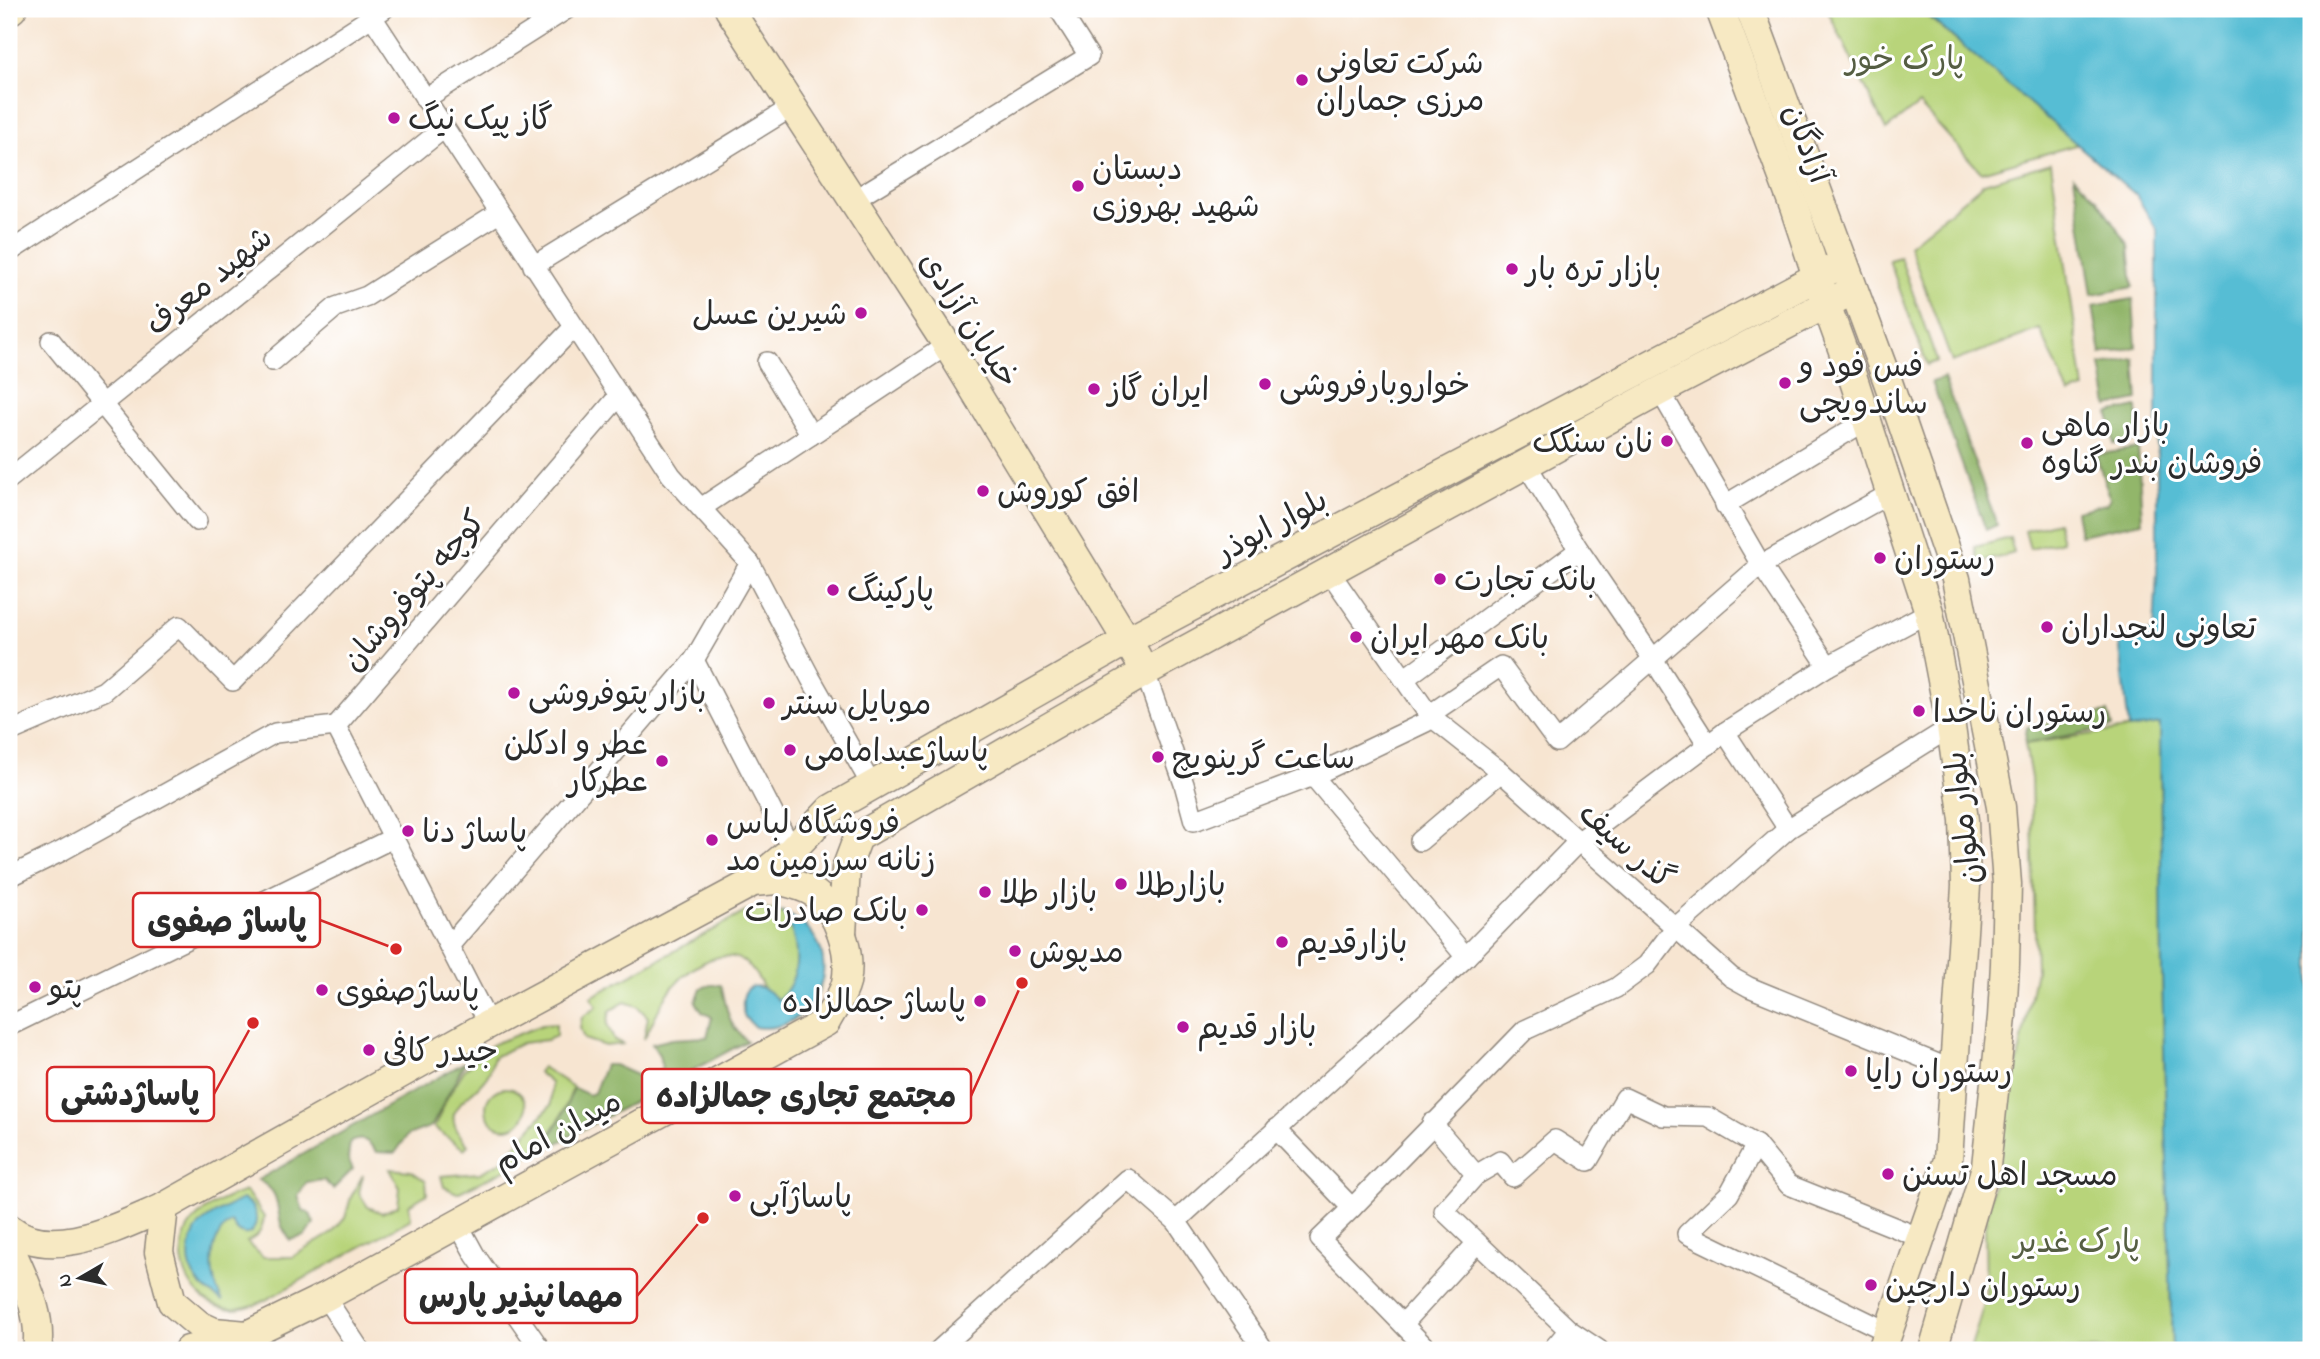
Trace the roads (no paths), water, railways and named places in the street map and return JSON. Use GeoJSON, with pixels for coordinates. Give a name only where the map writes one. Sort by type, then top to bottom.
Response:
{"type":"FeatureCollection","features":[{"type":"Feature","properties":{"kind":"main road","name":"خیابان آزادی"},"geometry":{"type":"LineString","coordinates":[[729,9],[947,345],[1128,640],[1144,672]]}},
{"type":"Feature","properties":{"kind":"main road","name":"آزادگان"},"geometry":{"type":"LineString","coordinates":[[1720,9],[1794,207],[1826,304]]}},
{"type":"Feature","properties":{"kind":"main road","name":"آزادگان"},"geometry":{"type":"LineString","coordinates":[[1750,9],[1853,290]]}},
{"type":"Feature","properties":{"kind":"main road","name":"بلوار ابوذر"},"geometry":{"type":"LineString","coordinates":[[753,882],[792,850],[831,809],[1128,640],[1843,262]]}},
{"type":"Feature","properties":{"kind":"main road"},"geometry":{"type":"LineString","coordinates":[[831,809],[829,821],[834,833],[845,839],[858,837],[1144,672],[1660,391],[1853,290]]}},
{"type":"Feature","properties":{"kind":"main road","name":"بلوار ملوان"},"geometry":{"type":"LineString","coordinates":[[1853,290],[1898,408],[1956,579],[2001,807],[2007,884],[2002,1017],[1986,1166],[1933,1350]]}},
{"type":"Feature","properties":{"kind":"main road","name":"بلوار ملوان"},"geometry":{"type":"LineString","coordinates":[[1826,304],[1929,612],[1951,727],[1964,820],[1966,886],[1948,1160],[1885,1341]]}},
{"type":"Feature","properties":{"kind":"main road"},"geometry":{"type":"LineString","coordinates":[[842,933],[846,869],[858,837]]}},
{"type":"Feature","properties":{"kind":"main road","name":"میدان امام"},"geometry":{"type":"LineString","coordinates":[[188,1350],[247,1335],[325,1297],[826,1023],[846,985],[848,957],[842,933],[823,902],[812,891],[777,880],[753,882]]}},
{"type":"Feature","properties":{"kind":"main road"},"geometry":{"type":"LineString","coordinates":[[9,1228],[33,1241],[70,1242],[164,1207],[489,1024],[753,882]]}},
{"type":"Feature","properties":{"kind":"main road"},"geometry":{"type":"LineString","coordinates":[[164,1207],[159,1252],[173,1301],[199,1325],[214,1332],[247,1335]]}},
{"type":"Feature","properties":{"kind":"main road"},"geometry":{"type":"LineString","coordinates":[[9,1245],[35,1308],[40,1336],[37,1350]]}},
{"type":"Feature","properties":{"kind":"street"},"geometry":{"type":"LineString","coordinates":[[425,99],[567,9]]}},
{"type":"Feature","properties":{"kind":"street"},"geometry":{"type":"LineString","coordinates":[[852,201],[1089,56],[1059,9]]}},
{"type":"Feature","properties":{"kind":"street"},"geometry":{"type":"LineString","coordinates":[[9,252],[374,11],[425,99],[671,475],[750,563],[811,679],[872,786]]}},
{"type":"Feature","properties":{"kind":"street"},"geometry":{"type":"LineString","coordinates":[[533,266],[792,107]]}},
{"type":"Feature","properties":{"kind":"street","name":"شهید معرف"},"geometry":{"type":"LineString","coordinates":[[9,479],[444,128]]}},
{"type":"Feature","properties":{"kind":"street"},"geometry":{"type":"LineString","coordinates":[[273,361],[336,307],[367,296],[499,213]]}},
{"type":"Feature","properties":{"kind":"street"},"geometry":{"type":"LineString","coordinates":[[9,732],[104,691],[179,626],[233,681],[573,328]]}},
{"type":"Feature","properties":{"kind":"street"},"geometry":{"type":"LineString","coordinates":[[51,341],[197,521]]}},
{"type":"Feature","properties":{"kind":"street"},"geometry":{"type":"LineString","coordinates":[[701,509],[947,345]]}},
{"type":"Feature","properties":{"kind":"street"},"geometry":{"type":"LineString","coordinates":[[767,362],[811,435]]}},
{"type":"Feature","properties":{"kind":"street"},"geometry":{"type":"LineString","coordinates":[[1660,391],[1761,565],[1828,666]]}},
{"type":"Feature","properties":{"kind":"street","name":"کوچه پتوفروشان"},"geometry":{"type":"LineString","coordinates":[[336,726],[618,397]]}},
{"type":"Feature","properties":{"kind":"street"},"geometry":{"type":"LineString","coordinates":[[1725,505],[1867,420]]}},
{"type":"Feature","properties":{"kind":"street"},"geometry":{"type":"LineString","coordinates":[[1526,464],[1579,550],[1708,745]]}},
{"type":"Feature","properties":{"kind":"street"},"geometry":{"type":"LineString","coordinates":[[1144,672],[1184,784],[1194,821],[1313,776],[1426,722],[1429,715],[1501,666],[1557,742],[1761,565],[1891,493]]}},
{"type":"Feature","properties":{"kind":"street"},"geometry":{"type":"LineString","coordinates":[[1404,678],[1579,550]]}},
{"type":"Feature","properties":{"kind":"street"},"geometry":{"type":"LineString","coordinates":[[449,946],[694,660],[750,563]]}},
{"type":"Feature","properties":{"kind":"street","name":"گذر سیف"},"geometry":{"type":"LineString","coordinates":[[1329,571],[1429,715],[1501,772],[1731,977],[1749,987],[1955,1071]]}},
{"type":"Feature","properties":{"kind":"street"},"geometry":{"type":"LineString","coordinates":[[1176,1221],[1466,957],[1578,842],[1724,732],[1828,666],[1929,612]]}},
{"type":"Feature","properties":{"kind":"street"},"geometry":{"type":"LineString","coordinates":[[694,660],[792,850]]}},
{"type":"Feature","properties":{"kind":"street"},"geometry":{"type":"LineString","coordinates":[[9,877],[60,852],[275,733],[336,726],[489,1024]]}},
{"type":"Feature","properties":{"kind":"street"},"geometry":{"type":"LineString","coordinates":[[1422,1348],[1403,1324],[1320,1239],[1525,1030],[1616,988],[1647,964],[1675,928],[1788,829],[1951,727]]}},
{"type":"Feature","properties":{"kind":"street"},"geometry":{"type":"LineString","coordinates":[[1724,732],[1788,829]]}},
{"type":"Feature","properties":{"kind":"street"},"geometry":{"type":"LineString","coordinates":[[1420,841],[1501,772]]}},
{"type":"Feature","properties":{"kind":"street"},"geometry":{"type":"LineString","coordinates":[[1313,776],[1466,957]]}},
{"type":"Feature","properties":{"kind":"street"},"geometry":{"type":"LineString","coordinates":[[9,1026],[393,838]]}},
{"type":"Feature","properties":{"kind":"street"},"geometry":{"type":"LineString","coordinates":[[1599,1350],[1569,1330],[1444,1211],[1476,1175],[1500,1161],[1513,1177],[1555,1140],[1588,1161],[1625,1098],[1663,1116],[1708,1117],[1756,1145],[1789,1185],[1921,1238]]}},
{"type":"Feature","properties":{"kind":"street"},"geometry":{"type":"LineString","coordinates":[[1432,1123],[1476,1175]]}},
{"type":"Feature","properties":{"kind":"street"},"geometry":{"type":"LineString","coordinates":[[1276,1129],[1352,1208]]}},
{"type":"Feature","properties":{"kind":"street"},"geometry":{"type":"LineString","coordinates":[[1756,1145],[1729,1194],[1687,1234],[1885,1341]]}},
{"type":"Feature","properties":{"kind":"street"},"geometry":{"type":"LineString","coordinates":[[939,1350],[1128,1179],[1176,1221],[1264,1350]]}},
{"type":"Feature","properties":{"kind":"street"},"geometry":{"type":"LineString","coordinates":[[458,1224],[475,1255],[541,1350]]}},
{"type":"Feature","properties":{"kind":"street"},"geometry":{"type":"LineString","coordinates":[[1403,1324],[1477,1243]]}},
{"type":"Feature","properties":{"kind":"street"},"geometry":{"type":"LineString","coordinates":[[325,1297],[359,1350]]}},
{"type":"Feature","properties":{"kind":"street"},"geometry":{"type":"LineString","coordinates":[[1552,1350],[1569,1330]]}},
{"type":"Feature","properties":{"kind":"water"},"geometry":{"type":"Polygon","coordinates":[[[1920,9],[2311,9],[2311,1350],[2172,1350],[2162,973],[2160,724],[2129,729],[2119,639],[2154,631],[2157,571],[2157,230],[2136,195],[1920,9]]]}},
{"type":"Feature","properties":{"kind":"water"},"geometry":{"type":"Polygon","coordinates":[[[783,912],[803,924],[813,935],[821,951],[821,984],[814,999],[803,1012],[789,1022],[773,1027],[755,1027],[744,1016],[744,996],[747,990],[756,986],[763,988],[778,1000],[786,991],[795,969],[793,935],[783,912]]]}},
{"type":"Feature","properties":{"kind":"water"},"geometry":{"type":"Polygon","coordinates":[[[242,1199],[254,1210],[256,1217],[253,1230],[244,1234],[231,1222],[217,1238],[214,1249],[213,1271],[223,1301],[203,1287],[194,1276],[191,1270],[190,1247],[195,1232],[204,1221],[242,1199]]]}},
{"type":"Feature","properties":{"kind":"place","name":"شرکت تعاونی مرزی جماران"},"geometry":{"type":"Point","coordinates":[1302,80]}},
{"type":"Feature","properties":{"kind":"place","name":"گاز پیک نیگ"},"geometry":{"type":"Point","coordinates":[394,118]}},
{"type":"Feature","properties":{"kind":"place","name":"دبستان شهید بهروزی"},"geometry":{"type":"Point","coordinates":[1078,186]}},
{"type":"Feature","properties":{"kind":"place","name":"بازار تره بار"},"geometry":{"type":"Point","coordinates":[1512,269]}},
{"type":"Feature","properties":{"kind":"place","name":"شیرین عسل"},"geometry":{"type":"Point","coordinates":[861,313]}},
{"type":"Feature","properties":{"kind":"place","name":"فس فود و ساندویچی"},"geometry":{"type":"Point","coordinates":[1785,383]}},
{"type":"Feature","properties":{"kind":"place","name":"خواروبارفروشی"},"geometry":{"type":"Point","coordinates":[1265,384]}},
{"type":"Feature","properties":{"kind":"place","name":"ایران گاز"},"geometry":{"type":"Point","coordinates":[1094,389]}},
{"type":"Feature","properties":{"kind":"place","name":"نان سنگک"},"geometry":{"type":"Point","coordinates":[1667,441]}},
{"type":"Feature","properties":{"kind":"place","name":"بازار ماهی فروشان بندر گناوه"},"geometry":{"type":"Point","coordinates":[2027,443]}},
{"type":"Feature","properties":{"kind":"place","name":"افق کوروش"},"geometry":{"type":"Point","coordinates":[983,491]}},
{"type":"Feature","properties":{"kind":"place","name":"رستوران"},"geometry":{"type":"Point","coordinates":[1880,558]}},
{"type":"Feature","properties":{"kind":"place","name":"بانک تجارت"},"geometry":{"type":"Point","coordinates":[1440,579]}},
{"type":"Feature","properties":{"kind":"place","name":"پارکینگ"},"geometry":{"type":"Point","coordinates":[833,590]}},
{"type":"Feature","properties":{"kind":"place","name":"تعاونی لنجداران"},"geometry":{"type":"Point","coordinates":[2047,627]}},
{"type":"Feature","properties":{"kind":"place","name":"بانک مهر ایران"},"geometry":{"type":"Point","coordinates":[1356,637]}},
{"type":"Feature","properties":{"kind":"place","name":"بازار پتوفروشی"},"geometry":{"type":"Point","coordinates":[514,693]}},
{"type":"Feature","properties":{"kind":"place","name":"موبایل سنتر"},"geometry":{"type":"Point","coordinates":[769,703]}},
{"type":"Feature","properties":{"kind":"place","name":"رستوران ناخدا"},"geometry":{"type":"Point","coordinates":[1919,711]}},
{"type":"Feature","properties":{"kind":"place","name":"پاساژعبدامامی"},"geometry":{"type":"Point","coordinates":[790,750]}},
{"type":"Feature","properties":{"kind":"place","name":"ساعت گرینویچ"},"geometry":{"type":"Point","coordinates":[1158,757]}},
{"type":"Feature","properties":{"kind":"place","name":"عطر و ادکلن عطرکار"},"geometry":{"type":"Point","coordinates":[662,761]}},
{"type":"Feature","properties":{"kind":"place","name":"پاساژ دنا"},"geometry":{"type":"Point","coordinates":[408,831]}},
{"type":"Feature","properties":{"kind":"place","name":"فروشگاه لباس زنانه سرزمین مد"},"geometry":{"type":"Point","coordinates":[712,840]}},
{"type":"Feature","properties":{"kind":"place","name":"بازارطلا"},"geometry":{"type":"Point","coordinates":[1121,884]}},
{"type":"Feature","properties":{"kind":"place","name":"بازار طلا"},"geometry":{"type":"Point","coordinates":[985,892]}},
{"type":"Feature","properties":{"kind":"place","name":"بانک صادرات"},"geometry":{"type":"Point","coordinates":[922,910]}},
{"type":"Feature","properties":{"kind":"place","name":"بازارقدیم"},"geometry":{"type":"Point","coordinates":[1282,942]}},
{"type":"Feature","properties":{"kind":"place","name":"پاساژ صفوی"},"geometry":{"type":"Point","coordinates":[396,949]}},
{"type":"Feature","properties":{"kind":"place","name":"مدپوش"},"geometry":{"type":"Point","coordinates":[1015,951]}},
{"type":"Feature","properties":{"kind":"place","name":"مجتمع تجاری جمالزاده"},"geometry":{"type":"Point","coordinates":[1022,983]}},
{"type":"Feature","properties":{"kind":"place","name":"پتو"},"geometry":{"type":"Point","coordinates":[35,987]}},
{"type":"Feature","properties":{"kind":"place","name":"پاساژصفوی"},"geometry":{"type":"Point","coordinates":[322,990]}},
{"type":"Feature","properties":{"kind":"place","name":"پاساژ جمالزاده"},"geometry":{"type":"Point","coordinates":[980,1001]}},
{"type":"Feature","properties":{"kind":"place","name":"پاساژدشتی"},"geometry":{"type":"Point","coordinates":[253,1023]}},
{"type":"Feature","properties":{"kind":"place","name":"بازار قدیم"},"geometry":{"type":"Point","coordinates":[1183,1027]}},
{"type":"Feature","properties":{"kind":"place","name":"جیدر کافی"},"geometry":{"type":"Point","coordinates":[369,1050]}},
{"type":"Feature","properties":{"kind":"place","name":"رستوران رایا"},"geometry":{"type":"Point","coordinates":[1851,1071]}},
{"type":"Feature","properties":{"kind":"place","name":"مسجد اهل تسنن"},"geometry":{"type":"Point","coordinates":[1888,1174]}},
{"type":"Feature","properties":{"kind":"place","name":"پاساژآبی"},"geometry":{"type":"Point","coordinates":[735,1196]}},
{"type":"Feature","properties":{"kind":"place","name":"مهمانپذیر پارس"},"geometry":{"type":"Point","coordinates":[703,1218]}},
{"type":"Feature","properties":{"kind":"place","name":"رستوران دارچین"},"geometry":{"type":"Point","coordinates":[1871,1285]}},
{"type":"Feature","properties":{"kind":"park label","name":"پارک خور"},"geometry":{"type":"Point","coordinates":[1905,58]}},
{"type":"Feature","properties":{"kind":"park label","name":"پارک غدیر"},"geometry":{"type":"Point","coordinates":[2077,1241]}}]}
